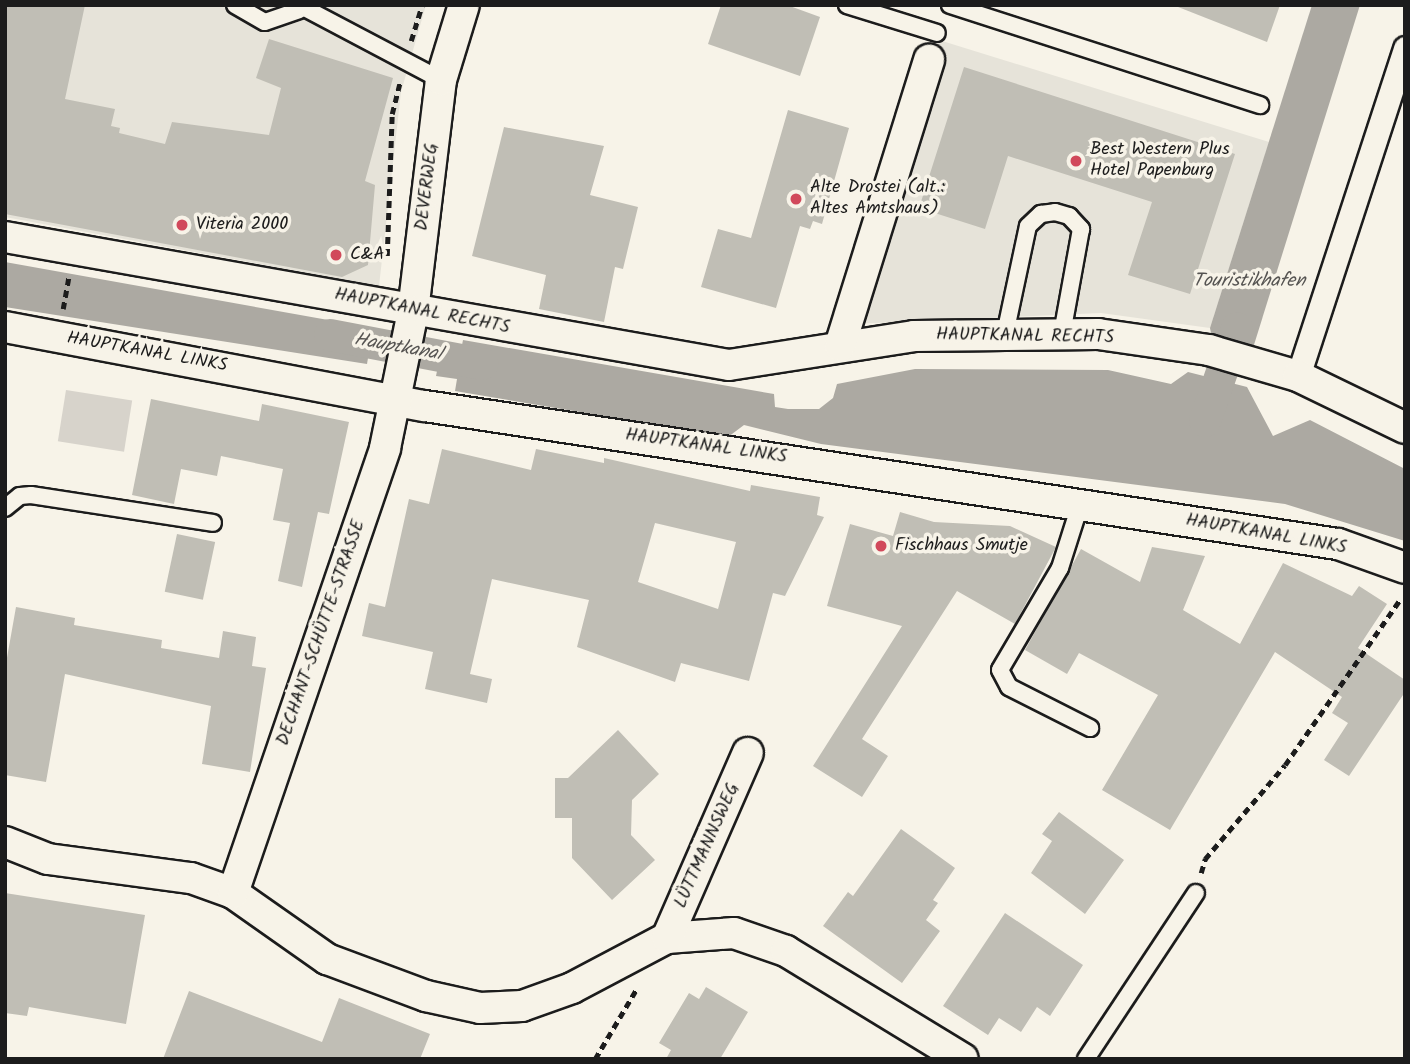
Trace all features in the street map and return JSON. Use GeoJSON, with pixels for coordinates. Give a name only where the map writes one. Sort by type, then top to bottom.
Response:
{"type":"FeatureCollection","features":[{"type":"Feature","properties":{"kind":"street","name":"DEVERWEG"},"geometry":{"type":"LineString","coordinates":[[402,370],[411,323],[442,80],[464,5]]}},
{"type":"Feature","properties":{"kind":"street"},"geometry":{"type":"LineString","coordinates":[[840,346],[933,46]]}},
{"type":"Feature","properties":{"kind":"street"},"geometry":{"type":"LineString","coordinates":[[1297,376],[1405,48]]}},
{"type":"Feature","properties":{"kind":"street","name":"HAUPTKANAL RECHTS"},"geometry":{"type":"LineString","coordinates":[[5,237],[411,323],[729,365],[914,336],[1062,334],[1209,350],[1297,376],[1405,428]]}},
{"type":"Feature","properties":{"kind":"street","name":"HAUPTKANAL LINKS"},"geometry":{"type":"LineString","coordinates":[[5,327],[396,400],[1338,544],[1405,568]]}},
{"type":"Feature","properties":{"kind":"street","name":"DECHANT-SCHÜTTE-STRASSE"},"geometry":{"type":"LineString","coordinates":[[233,893],[385,448],[402,370]]}},
{"type":"Feature","properties":{"kind":"street","name":"LÜTTMANNSWEG"},"geometry":{"type":"LineString","coordinates":[[667,938],[748,753]]}},
{"type":"Feature","properties":{"kind":"street"},"geometry":{"type":"LineString","coordinates":[[5,842],[48,859],[191,878],[233,893],[327,959],[426,996],[480,1008],[522,1006],[572,988],[667,938],[734,933],[786,951],[920,1048],[963,1059]]}},
{"type":"Feature","properties":{"kind":"lane"},"geometry":{"type":"LineString","coordinates":[[235,5],[265,22],[299,7],[442,80]]}},
{"type":"Feature","properties":{"kind":"lane"},"geometry":{"type":"LineString","coordinates":[[847,5],[933,46],[948,5],[1260,105]]}},
{"type":"Feature","properties":{"kind":"lane"},"geometry":{"type":"LineString","coordinates":[[1005,334],[1028,226],[1041,214],[1055,212],[1069,216],[1081,229],[1062,334]]}},
{"type":"Feature","properties":{"kind":"lane"},"geometry":{"type":"LineString","coordinates":[[5,508],[31,495],[213,523]]}},
{"type":"Feature","properties":{"kind":"lane"},"geometry":{"type":"LineString","coordinates":[[1080,505],[1060,568],[1000,670],[1009,687],[1090,728]]}},
{"type":"Feature","properties":{"kind":"lane"},"geometry":{"type":"LineString","coordinates":[[1086,1059],[1196,892]]}},
{"type":"Feature","properties":{"kind":"path"},"geometry":{"type":"LineString","coordinates":[[387,263],[392,114],[422,5]]}},
{"type":"Feature","properties":{"kind":"path"},"geometry":{"type":"LineString","coordinates":[[62,317],[69,273]]}},
{"type":"Feature","properties":{"kind":"path"},"geometry":{"type":"LineString","coordinates":[[1196,892],[1205,859],[1285,765],[1405,591]]}},
{"type":"Feature","properties":{"kind":"path"},"geometry":{"type":"LineString","coordinates":[[595,1059],[639,985]]}},
{"type":"Feature","properties":{"kind":"shaded area"},"geometry":{"type":"Polygon","coordinates":[[[5,5],[426,5],[401,92],[379,286],[5,217],[5,5]]]}},
{"type":"Feature","properties":{"kind":"shaded area"},"geometry":{"type":"Polygon","coordinates":[[[939,40],[1269,142],[1210,328],[1101,313],[852,324],[939,40]]]}},
{"type":"Feature","properties":{"kind":"shaded area"},"geometry":{"type":"Polygon","coordinates":[[[66,390],[132,400],[124,452],[58,441],[66,390]]]}},
{"type":"Feature","properties":{"kind":"water","name":"Touristikhafen"},"geometry":{"type":"Polygon","coordinates":[[[1312,5],[1360,5],[1253,348],[1212,338],[1210,328],[1312,5]]]}},
{"type":"Feature","properties":{"kind":"water"},"geometry":{"type":"Polygon","coordinates":[[[5,262],[373,328],[367,364],[5,307],[5,262]]]}},
{"type":"Feature","properties":{"kind":"water"},"geometry":{"type":"Polygon","coordinates":[[[463,340],[774,394],[775,407],[788,409],[819,409],[833,398],[837,384],[915,369],[1108,370],[1171,384],[1188,372],[1247,387],[1273,436],[1310,420],[1405,469],[1405,541],[1285,504],[821,444],[744,425],[728,437],[455,391],[457,379],[436,376],[443,341],[462,345],[463,340]]]}},
{"type":"Feature","properties":{"kind":"building"},"geometry":{"type":"Polygon","coordinates":[[[5,5],[85,5],[65,99],[115,109],[111,126],[120,128],[119,133],[165,144],[172,122],[269,135],[281,88],[256,78],[269,39],[393,78],[365,181],[375,185],[368,265],[342,277],[5,214],[5,5]]]}},
{"type":"Feature","properties":{"kind":"building"},"geometry":{"type":"Polygon","coordinates":[[[721,5],[787,5],[820,17],[800,76],[708,44],[721,5]]]}},
{"type":"Feature","properties":{"kind":"building"},"geometry":{"type":"Polygon","coordinates":[[[1173,5],[1280,5],[1267,42],[1173,5]]]}},
{"type":"Feature","properties":{"kind":"building"},"geometry":{"type":"Polygon","coordinates":[[[964,67],[1235,154],[1190,294],[1128,275],[1152,202],[1008,156],[985,229],[919,208],[964,67]]]}},
{"type":"Feature","properties":{"kind":"building","name":"Alte Drostei (alt.: Altes Amtshaus)"},"geometry":{"type":"Polygon","coordinates":[[[788,110],[849,128],[822,224],[813,221],[810,229],[800,226],[776,308],[701,287],[718,229],[751,238],[788,110]]]}},
{"type":"Feature","properties":{"kind":"building"},"geometry":{"type":"Polygon","coordinates":[[[504,127],[604,146],[590,195],[638,207],[623,269],[615,267],[604,322],[539,309],[546,275],[472,256],[504,127]]]}},
{"type":"Feature","properties":{"kind":"building"},"geometry":{"type":"Polygon","coordinates":[[[151,399],[259,421],[262,404],[349,422],[329,514],[318,512],[302,587],[278,581],[290,523],[273,520],[283,469],[221,456],[217,476],[181,469],[174,504],[132,495],[151,399]]]}},
{"type":"Feature","properties":{"kind":"building"},"geometry":{"type":"Polygon","coordinates":[[[442,449],[531,470],[536,449],[604,463],[604,458],[750,491],[751,485],[820,497],[817,515],[824,517],[785,596],[773,593],[749,681],[681,663],[675,682],[577,647],[589,600],[492,579],[470,674],[492,679],[487,703],[425,689],[433,652],[362,636],[369,603],[385,607],[409,499],[429,504],[442,449]],[[655,523],[638,582],[718,609],[736,542],[655,523]]]}},
{"type":"Feature","properties":{"kind":"building"},"geometry":{"type":"Polygon","coordinates":[[[900,512],[934,522],[1010,526],[1056,547],[1015,624],[957,591],[862,739],[888,756],[862,797],[813,766],[902,626],[827,606],[850,524],[893,536],[900,512]]]}},
{"type":"Feature","properties":{"kind":"building"},"geometry":{"type":"Polygon","coordinates":[[[177,534],[215,542],[203,600],[165,592],[177,534]]]}},
{"type":"Feature","properties":{"kind":"building"},"geometry":{"type":"Polygon","coordinates":[[[1152,547],[1205,556],[1183,610],[1240,644],[1283,563],[1352,596],[1359,586],[1387,604],[1358,648],[1405,680],[1405,692],[1349,776],[1324,760],[1348,723],[1332,713],[1342,697],[1275,652],[1170,830],[1102,790],[1158,695],[1079,653],[1067,674],[1025,650],[1081,549],[1140,582],[1152,547]]]}},
{"type":"Feature","properties":{"kind":"building"},"geometry":{"type":"Polygon","coordinates":[[[16,607],[75,618],[74,625],[162,640],[161,648],[219,658],[223,631],[256,637],[252,666],[266,668],[250,772],[202,764],[211,706],[65,674],[46,782],[5,775],[5,669],[16,607]]]}},
{"type":"Feature","properties":{"kind":"building"},"geometry":{"type":"Polygon","coordinates":[[[618,730],[659,774],[632,800],[631,835],[655,860],[612,900],[572,858],[572,818],[555,818],[555,778],[568,778],[618,730]]]}},
{"type":"Feature","properties":{"kind":"building"},"geometry":{"type":"Polygon","coordinates":[[[1059,812],[1124,860],[1085,914],[1031,873],[1052,841],[1042,834],[1059,812]]]}},
{"type":"Feature","properties":{"kind":"building"},"geometry":{"type":"Polygon","coordinates":[[[901,829],[955,868],[933,900],[938,903],[926,920],[940,931],[902,983],[823,926],[848,892],[853,896],[901,829]]]}},
{"type":"Feature","properties":{"kind":"building"},"geometry":{"type":"Polygon","coordinates":[[[5,893],[145,915],[126,1024],[29,1007],[27,1016],[5,1013],[5,893]]]}},
{"type":"Feature","properties":{"kind":"building"},"geometry":{"type":"Polygon","coordinates":[[[1005,913],[1083,965],[1050,1016],[1037,1007],[1021,1032],[999,1018],[988,1035],[943,1006],[1005,913]]]}},
{"type":"Feature","properties":{"kind":"building"},"geometry":{"type":"Polygon","coordinates":[[[706,987],[748,1012],[720,1059],[666,1059],[671,1050],[659,1043],[689,993],[699,999],[706,987]]]}},
{"type":"Feature","properties":{"kind":"building"},"geometry":{"type":"Polygon","coordinates":[[[189,991],[322,1042],[339,998],[430,1034],[420,1059],[163,1059],[189,991]]]}},
{"type":"Feature","properties":{"kind":"waterway"},"geometry":{"type":"LineString","coordinates":[[1205,421],[1237,328]]}},
{"type":"Feature","properties":{"kind":"waterway","name":"Hauptkanal"},"geometry":{"type":"LineString","coordinates":[[330,335],[482,364]]}},
{"type":"Feature","properties":{"kind":"place","name":"Best Western Plus Hotel Papenburg"},"geometry":{"type":"Point","coordinates":[1076,161]}},
{"type":"Feature","properties":{"kind":"place","name":"Alte Drostei (alt.: Altes Amtshaus)"},"geometry":{"type":"Point","coordinates":[796,199]}},
{"type":"Feature","properties":{"kind":"place","name":"Viteria 2000"},"geometry":{"type":"Point","coordinates":[182,225]}},
{"type":"Feature","properties":{"kind":"place","name":"C&A"},"geometry":{"type":"Point","coordinates":[336,255]}},
{"type":"Feature","properties":{"kind":"place","name":"Fischhaus Smutje"},"geometry":{"type":"Point","coordinates":[881,546]}}]}
